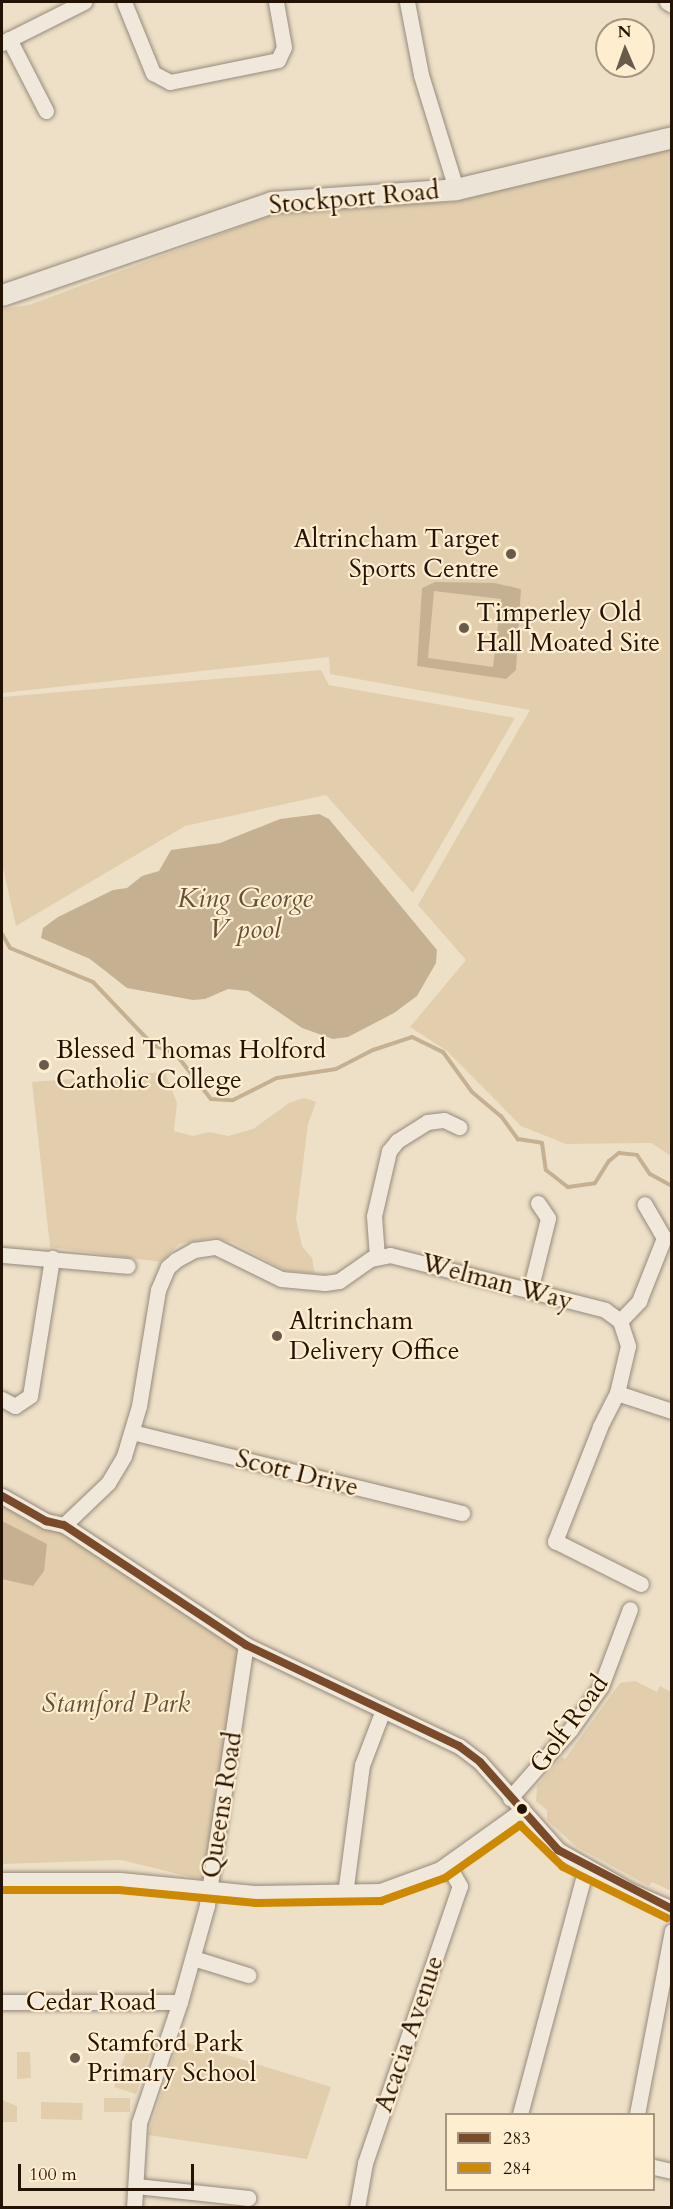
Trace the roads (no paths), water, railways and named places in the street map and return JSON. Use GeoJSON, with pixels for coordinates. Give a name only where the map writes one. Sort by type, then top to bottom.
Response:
{"type":"FeatureCollection","features":[{"type":"Feature","properties":{"kind":"highway","name":"Stockport Road"},"geometry":{"type":"LineString","coordinates":[[2,295],[42,278],[97,264],[272,202],[456,189],[672,137]]}},
{"type":"Feature","properties":{"kind":"highway","name":"Stockport Road"},"geometry":{"type":"LineString","coordinates":[[2,278],[42,278]]}},
{"type":"Feature","properties":{"kind":"street"},"geometry":{"type":"LineString","coordinates":[[46,111],[5,41],[68,5],[84,2]]}},
{"type":"Feature","properties":{"kind":"street"},"geometry":{"type":"LineString","coordinates":[[124,2],[153,73],[170,82],[278,60],[284,47],[276,2]]}},
{"type":"Feature","properties":{"kind":"street"},"geometry":{"type":"LineString","coordinates":[[407,2],[423,83],[456,189]]}},
{"type":"Feature","properties":{"kind":"street"},"geometry":{"type":"LineString","coordinates":[[667,2],[672,5]]}},
{"type":"Feature","properties":{"kind":"street"},"geometry":{"type":"LineString","coordinates":[[64,1525],[111,1479],[132,1432],[162,1278],[184,1254],[208,1247],[230,1251],[272,1276],[311,1283],[339,1281],[377,1257],[374,1216],[389,1151],[410,1131],[437,1113],[459,1127]]}},
{"type":"Feature","properties":{"kind":"street"},"geometry":{"type":"LineString","coordinates":[[530,1291],[548,1218],[538,1203]]}},
{"type":"Feature","properties":{"kind":"street"},"geometry":{"type":"LineString","coordinates":[[641,1584],[555,1541],[600,1427],[617,1393],[628,1346],[620,1321],[639,1301],[664,1238],[644,1204]]}},
{"type":"Feature","properties":{"kind":"street"},"geometry":{"type":"LineString","coordinates":[[2,1255],[128,1266]]}},
{"type":"Feature","properties":{"kind":"street","name":"Welman Way"},"geometry":{"type":"LineString","coordinates":[[377,1257],[403,1258],[605,1310],[620,1321]]}},
{"type":"Feature","properties":{"kind":"street"},"geometry":{"type":"LineString","coordinates":[[2,1399],[15,1406],[30,1396],[52,1258]]}},
{"type":"Feature","properties":{"kind":"street"},"geometry":{"type":"LineString","coordinates":[[617,1393],[672,1411]]}},
{"type":"Feature","properties":{"kind":"street","name":"Scott Drive"},"geometry":{"type":"LineString","coordinates":[[132,1432],[462,1513]]}},
{"type":"Feature","properties":{"kind":"street"},"geometry":{"type":"LineString","coordinates":[[2,1496],[46,1521],[64,1525],[246,1645],[467,1751],[551,1844],[586,1868],[672,1909]]}},
{"type":"Feature","properties":{"kind":"street","name":"Golf Road"},"geometry":{"type":"LineString","coordinates":[[510,1798],[570,1731],[602,1686],[630,1610]]}},
{"type":"Feature","properties":{"kind":"street","name":"Queens Road"},"geometry":{"type":"LineString","coordinates":[[134,2208],[139,2123],[180,2002],[209,1889],[246,1645]]}},
{"type":"Feature","properties":{"kind":"street"},"geometry":{"type":"LineString","coordinates":[[345,1894],[362,1765],[383,1710]]}},
{"type":"Feature","properties":{"kind":"street"},"geometry":{"type":"LineString","coordinates":[[2,1880],[120,1880],[209,1889],[345,1894],[396,1887],[448,1865],[521,1811]]}},
{"type":"Feature","properties":{"kind":"street","name":"Acacia Avenue"},"geometry":{"type":"LineString","coordinates":[[357,2208],[365,2163],[460,1886],[448,1865]]}},
{"type":"Feature","properties":{"kind":"street"},"geometry":{"type":"LineString","coordinates":[[521,2113],[586,1868]]}},
{"type":"Feature","properties":{"kind":"street"},"geometry":{"type":"LineString","coordinates":[[637,2113],[672,1931]]}},
{"type":"Feature","properties":{"kind":"street"},"geometry":{"type":"LineString","coordinates":[[193,1958],[248,1975]]}},
{"type":"Feature","properties":{"kind":"street","name":"Cedar Road"},"geometry":{"type":"LineString","coordinates":[[2,2002],[180,2002]]}},
{"type":"Feature","properties":{"kind":"street"},"geometry":{"type":"LineString","coordinates":[[655,2167],[672,2171]]}},
{"type":"Feature","properties":{"kind":"street"},"geometry":{"type":"LineString","coordinates":[[136,2186],[248,2198]]}},
{"type":"Feature","properties":{"kind":"water"},"geometry":{"type":"Polygon","coordinates":[[[435,582],[494,583],[521,589],[516,670],[506,679],[417,666],[422,588],[435,582]],[[434,591],[428,658],[493,667],[501,599],[434,591]]]}},
{"type":"Feature","properties":{"kind":"water","name":"King George V pool"},"geometry":{"type":"Polygon","coordinates":[[[319,814],[329,819],[437,950],[436,963],[417,996],[394,1013],[348,1037],[333,1039],[302,1028],[248,991],[228,989],[205,999],[193,1000],[127,988],[90,959],[41,938],[43,928],[58,917],[113,890],[127,888],[142,876],[159,871],[171,850],[220,843],[280,819],[319,814]]]}},
{"type":"Feature","properties":{"kind":"water"},"geometry":{"type":"Polygon","coordinates":[[[2,1521],[47,1544],[44,1571],[33,1586],[2,1579],[2,1521]]]}},
{"type":"Feature","properties":{"kind":"waterway"},"geometry":{"type":"LineString","coordinates":[[2,934],[10,948],[93,982],[153,1045],[175,1053],[211,1099],[233,1100],[277,1078],[336,1069],[373,1050],[412,1037],[443,1052],[472,1092],[501,1116],[518,1139],[542,1143],[546,1170],[568,1187],[595,1183],[609,1161],[619,1153],[637,1155],[650,1174],[672,1186]]}},
{"type":"Feature","properties":{"kind":"place","name":"Altrincham Target Sports Centre"},"geometry":{"type":"Point","coordinates":[511,554]}},
{"type":"Feature","properties":{"kind":"place","name":"Timperley Old Hall Moated Site"},"geometry":{"type":"Point","coordinates":[464,628]}},
{"type":"Feature","properties":{"kind":"place","name":"Blessed Thomas Holford Catholic College"},"geometry":{"type":"Point","coordinates":[44,1065]}},
{"type":"Feature","properties":{"kind":"place","name":"Altrincham Delivery Office"},"geometry":{"type":"Point","coordinates":[277,1336]}},
{"type":"Feature","properties":{"kind":"place","name":"Stamford Park Primary School"},"geometry":{"type":"Point","coordinates":[75,2058]}},
{"type":"Feature","properties":{"kind":"park label","name":"Stamford Park"},"geometry":{"type":"Point","coordinates":[116,1704]}}]}
